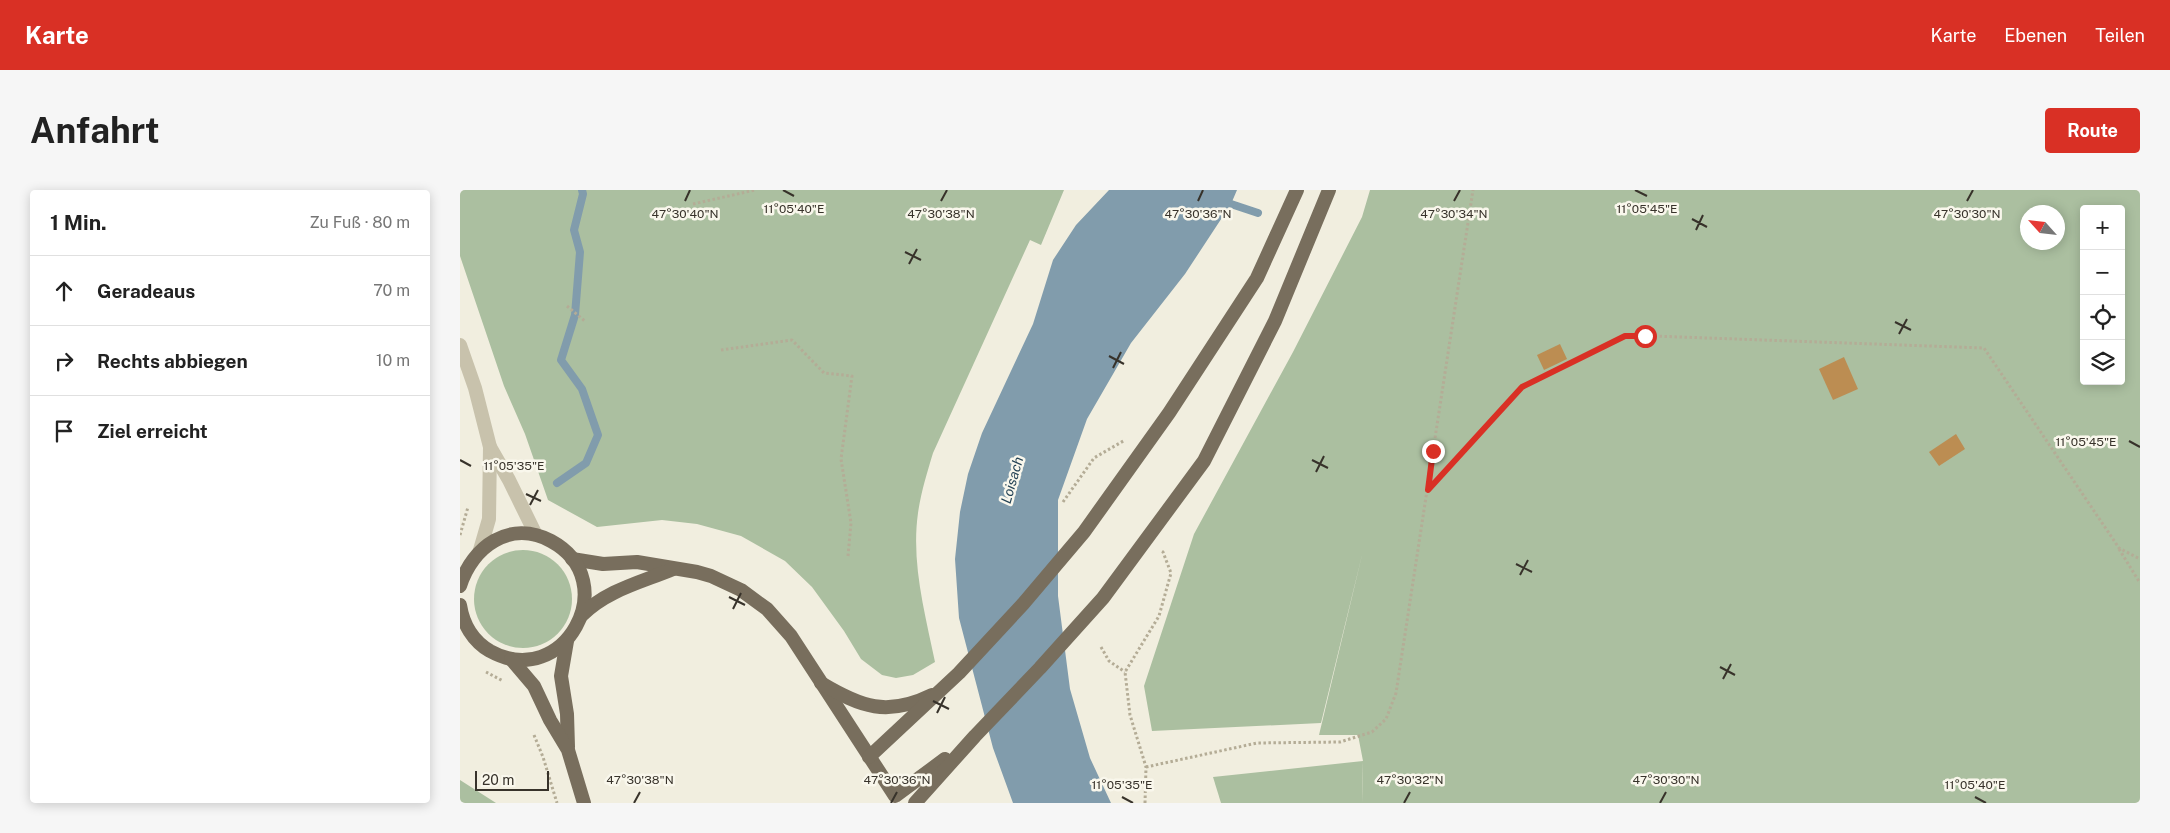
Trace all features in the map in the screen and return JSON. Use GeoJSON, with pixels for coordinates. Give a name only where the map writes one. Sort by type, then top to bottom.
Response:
{"type":"FeatureCollection","features":[{"type":"Feature","properties":{"kind":"main road"},"geometry":{"type":"LineString","coordinates":[[869,757],[959,673],[1023,604],[1084,532],[1169,413],[1257,278],[1296,190]]}},
{"type":"Feature","properties":{"kind":"main road"},"geometry":{"type":"LineString","coordinates":[[915,803],[974,736],[1040,668],[1103,598],[1204,461],[1275,321],[1329,190]]}},
{"type":"Feature","properties":{"kind":"main road"},"geometry":{"type":"LineString","coordinates":[[460,586],[471,560],[480,550],[506,536],[536,535],[556,544],[572,559],[583,580],[585,603],[582,614],[567,641],[561,676],[567,714],[568,750]]}},
{"type":"Feature","properties":{"kind":"main road"},"geometry":{"type":"LineString","coordinates":[[572,559],[603,564],[637,562],[712,576],[741,590],[767,609],[790,636],[895,796],[974,736]]}},
{"type":"Feature","properties":{"kind":"main road"},"geometry":{"type":"LineString","coordinates":[[582,614],[610,593],[673,568]]}},
{"type":"Feature","properties":{"kind":"main road"},"geometry":{"type":"LineString","coordinates":[[460,605],[467,627],[475,638],[491,651],[511,659],[535,658],[547,654],[567,641]]}},
{"type":"Feature","properties":{"kind":"main road"},"geometry":{"type":"LineString","coordinates":[[511,659],[534,686],[550,720],[568,750],[584,803]]}},
{"type":"Feature","properties":{"kind":"main road"},"geometry":{"type":"LineString","coordinates":[[819,681],[851,700],[884,708],[910,703],[941,690]]}},
{"type":"Feature","properties":{"kind":"street"},"geometry":{"type":"LineString","coordinates":[[460,345],[475,388],[490,447],[489,520],[480,550]]}},
{"type":"Feature","properties":{"kind":"street"},"geometry":{"type":"LineString","coordinates":[[490,447],[510,480],[536,535]]}},
{"type":"Feature","properties":{"kind":"path"},"geometry":{"type":"LineString","coordinates":[[693,204],[755,190]]}},
{"type":"Feature","properties":{"kind":"path"},"geometry":{"type":"LineString","coordinates":[[1146,767],[1257,743],[1340,742],[1372,732],[1386,719],[1396,693],[1473,190]]}},
{"type":"Feature","properties":{"kind":"path"},"geometry":{"type":"LineString","coordinates":[[567,306],[586,322]]}},
{"type":"Feature","properties":{"kind":"path"},"geometry":{"type":"LineString","coordinates":[[1428,490],[1522,387],[1625,336],[1984,348],[2140,583]]}},
{"type":"Feature","properties":{"kind":"path"},"geometry":{"type":"LineString","coordinates":[[721,350],[792,340],[824,373],[852,376],[841,460],[850,523],[848,556]]}},
{"type":"Feature","properties":{"kind":"path"},"geometry":{"type":"LineString","coordinates":[[1063,502],[1094,458]]}},
{"type":"Feature","properties":{"kind":"path"},"geometry":{"type":"LineString","coordinates":[[460,535],[469,503]]}},
{"type":"Feature","properties":{"kind":"path"},"geometry":{"type":"LineString","coordinates":[[1145,540],[1163,552],[1171,573],[1159,616],[1125,672],[1130,715],[1146,767],[1145,803]]}},
{"type":"Feature","properties":{"kind":"path"},"geometry":{"type":"LineString","coordinates":[[2118,548],[2140,559]]}},
{"type":"Feature","properties":{"kind":"path"},"geometry":{"type":"LineString","coordinates":[[1100,647],[1109,661],[1125,672]]}},
{"type":"Feature","properties":{"kind":"path"},"geometry":{"type":"LineString","coordinates":[[485,672],[502,680],[508,686]]}},
{"type":"Feature","properties":{"kind":"path"},"geometry":{"type":"LineString","coordinates":[[532,731],[543,757],[557,803]]}},
{"type":"Feature","properties":{"kind":"green space"},"geometry":{"type":"Polygon","coordinates":[[[460,190],[1064,190],[1041,245],[1030,240],[933,453],[924,483],[918,513],[916,550],[923,607],[935,662],[913,675],[896,678],[882,675],[861,659],[844,631],[812,587],[785,561],[741,536],[697,524],[662,520],[597,527],[548,500],[525,434],[504,386],[460,256],[460,190]]]}},
{"type":"Feature","properties":{"kind":"green space"},"geometry":{"type":"Polygon","coordinates":[[[1370,190],[2140,190],[2140,803],[1362,803],[1363,761],[1358,735],[1319,735],[1363,551],[1321,723],[1152,731],[1144,686],[1194,534],[1293,352],[1362,217],[1370,190]]]}},
{"type":"Feature","properties":{"kind":"green space"},"geometry":{"type":"Polygon","coordinates":[[[523,550],[542,554],[558,564],[568,580],[572,599],[568,618],[558,634],[542,644],[523,648],[504,644],[488,634],[478,618],[474,599],[478,580],[488,564],[504,554],[523,550]]]}},
{"type":"Feature","properties":{"kind":"green space"},"geometry":{"type":"Polygon","coordinates":[[[1363,761],[1362,803],[1221,803],[1213,777],[1363,761]]]}},
{"type":"Feature","properties":{"kind":"green space"},"geometry":{"type":"Polygon","coordinates":[[[460,780],[496,803],[460,803],[460,780]]]}},
{"type":"Feature","properties":{"kind":"water","name":"Loisach"},"geometry":{"type":"Polygon","coordinates":[[[1109,190],[1237,190],[1231,204],[1185,274],[1131,343],[1087,419],[1058,500],[1058,596],[1070,689],[1090,758],[1111,803],[1013,803],[993,748],[959,618],[955,559],[960,512],[968,474],[982,433],[1033,324],[1053,260],[1076,225],[1109,190]]]}},
{"type":"Feature","properties":{"kind":"building"},"geometry":{"type":"Polygon","coordinates":[[[1560,344],[1567,359],[1544,370],[1537,355],[1560,344]]]}},
{"type":"Feature","properties":{"kind":"building"},"geometry":{"type":"Polygon","coordinates":[[[1844,357],[1858,389],[1833,400],[1819,369],[1844,357]]]}},
{"type":"Feature","properties":{"kind":"building"},"geometry":{"type":"Polygon","coordinates":[[[1956,434],[1965,449],[1939,466],[1929,452],[1956,434]]]}},
{"type":"Feature","properties":{"kind":"waterway"},"geometry":{"type":"LineString","coordinates":[[557,483],[586,463],[598,435],[582,389],[561,360],[575,315],[580,252],[574,230],[583,194],[582,190]]}},
{"type":"Feature","properties":{"kind":"waterway"},"geometry":{"type":"LineString","coordinates":[[1231,204],[1258,213]]}},
{"type":"Feature","properties":{"kind":"route"},"geometry":{"type":"LineString","coordinates":[[1433,451],[1428,490],[1522,387],[1625,336],[1645,336]]}}]}
